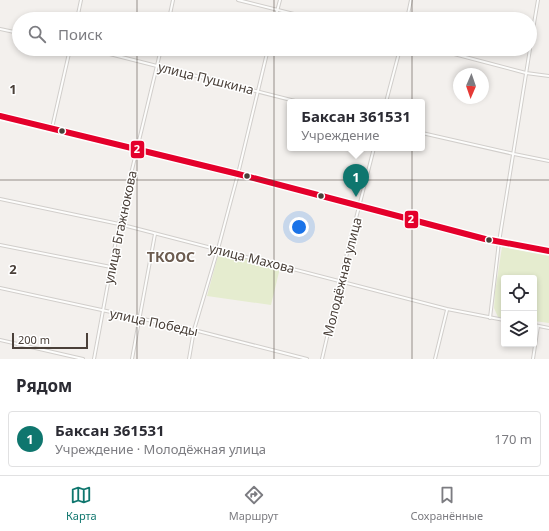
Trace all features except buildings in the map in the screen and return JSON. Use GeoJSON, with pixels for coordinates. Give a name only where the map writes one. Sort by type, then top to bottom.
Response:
{"type":"FeatureCollection","features":[{"type":"Feature","properties":{"kind":"main road"},"geometry":{"type":"LineString","coordinates":[[0,116],[238,174],[499,242],[549,251]]}},
{"type":"Feature","properties":{"kind":"street"},"geometry":{"type":"LineString","coordinates":[[78,12],[81,0]]}},
{"type":"Feature","properties":{"kind":"street"},"geometry":{"type":"LineString","coordinates":[[170,12],[173,0]]}},
{"type":"Feature","properties":{"kind":"street"},"geometry":{"type":"LineString","coordinates":[[238,0],[285,12]]}},
{"type":"Feature","properties":{"kind":"street"},"geometry":{"type":"LineString","coordinates":[[277,10],[280,0]]}},
{"type":"Feature","properties":{"kind":"street"},"geometry":{"type":"LineString","coordinates":[[408,12],[411,0]]}},
{"type":"Feature","properties":{"kind":"street"},"geometry":{"type":"LineString","coordinates":[[536,12],[538,0]]}},
{"type":"Feature","properties":{"kind":"street"},"geometry":{"type":"LineString","coordinates":[[0,29],[12,32]]}},
{"type":"Feature","properties":{"kind":"street"},"geometry":{"type":"LineString","coordinates":[[52,128],[68,56]]}},
{"type":"Feature","properties":{"kind":"street","name":"улица Пушкина"},"geometry":{"type":"LineString","coordinates":[[120,56],[288,99]]}},
{"type":"Feature","properties":{"kind":"street","name":"улица Бгажнокова"},"geometry":{"type":"LineString","coordinates":[[94,359],[119,224],[160,56]]}},
{"type":"Feature","properties":{"kind":"street"},"geometry":{"type":"LineString","coordinates":[[189,359],[194,330],[238,174],[266,56]]}},
{"type":"Feature","properties":{"kind":"street"},"geometry":{"type":"LineString","coordinates":[[387,99],[398,56]]}},
{"type":"Feature","properties":{"kind":"street"},"geometry":{"type":"LineString","coordinates":[[461,56],[526,73],[549,76]]}},
{"type":"Feature","properties":{"kind":"street"},"geometry":{"type":"LineString","coordinates":[[490,318],[499,242],[529,56]]}},
{"type":"Feature","properties":{"kind":"street"},"geometry":{"type":"LineString","coordinates":[[425,134],[549,161]]}},
{"type":"Feature","properties":{"kind":"street","name":"Молодёжная улица"},"geometry":{"type":"LineString","coordinates":[[322,359],[373,151]]}},
{"type":"Feature","properties":{"kind":"street","name":"улица Махова"},"geometry":{"type":"LineString","coordinates":[[0,198],[119,224],[447,309],[501,320]]}},
{"type":"Feature","properties":{"kind":"street"},"geometry":{"type":"LineString","coordinates":[[132,359],[155,234]]}},
{"type":"Feature","properties":{"kind":"street"},"geometry":{"type":"LineString","coordinates":[[0,244],[111,267]]}},
{"type":"Feature","properties":{"kind":"street","name":"улица Победы"},"geometry":{"type":"LineString","coordinates":[[0,288],[194,330],[307,359]]}},
{"type":"Feature","properties":{"kind":"street"},"geometry":{"type":"LineString","coordinates":[[435,359],[447,309]]}},
{"type":"Feature","properties":{"kind":"street"},"geometry":{"type":"LineString","coordinates":[[533,359],[538,326],[549,328]]}},
{"type":"Feature","properties":{"kind":"street"},"geometry":{"type":"LineString","coordinates":[[0,340],[83,359]]}},
{"type":"Feature","properties":{"kind":"green space"},"geometry":{"type":"Polygon","coordinates":[[[502,247],[549,256],[549,323],[537,321],[537,275],[501,275],[501,317],[498,317],[494,308],[502,247]]]}},
{"type":"Feature","properties":{"kind":"green space"},"geometry":{"type":"Polygon","coordinates":[[[219,252],[280,268],[271,305],[207,296],[219,252]]]}},
{"type":"Feature","properties":{"kind":"transit line","name":"2"},"geometry":{"type":"LineString","coordinates":[[0,116],[238,174],[485,239],[549,251]]}},
{"type":"Feature","properties":{"kind":"place","name":"Баксан 361531"},"geometry":{"type":"Point","coordinates":[356,197]}},
{"type":"Feature","properties":{"kind":"district","name":"ТКООС"},"geometry":{"type":"Point","coordinates":[171,257]}}]}
